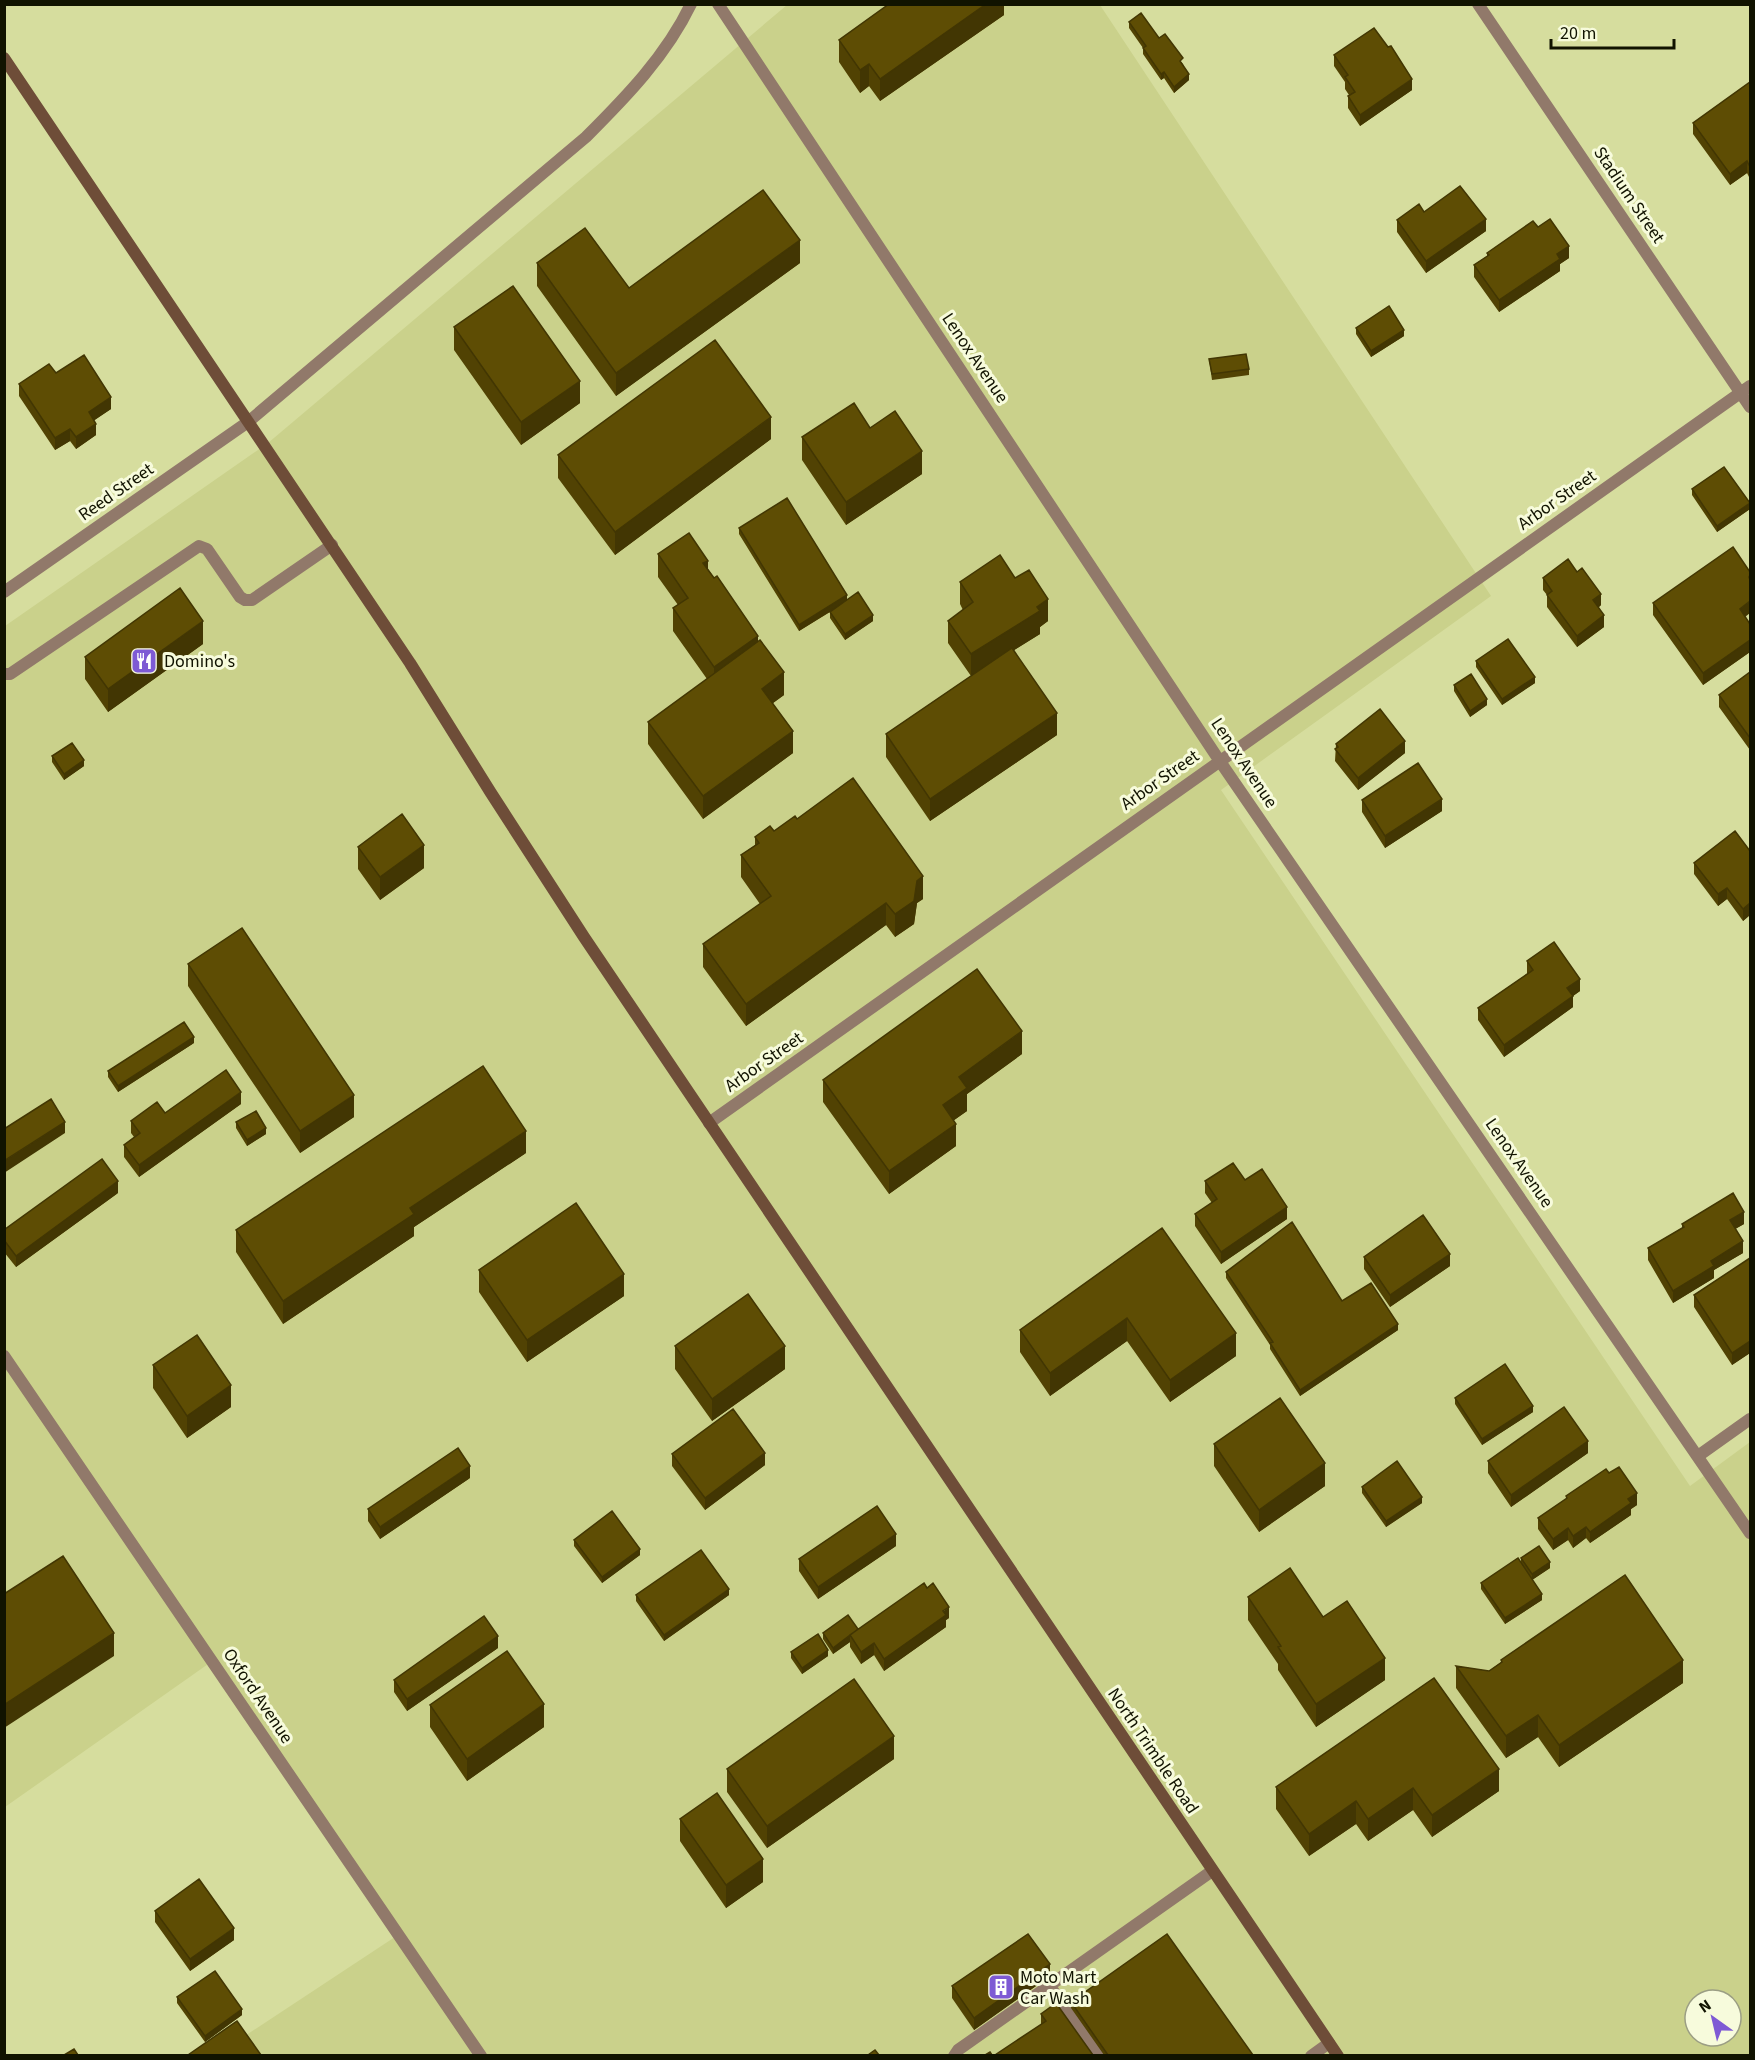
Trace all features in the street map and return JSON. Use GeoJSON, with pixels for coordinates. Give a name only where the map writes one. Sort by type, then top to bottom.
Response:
{"type":"FeatureCollection","features":[{"type":"Feature","properties":{"kind":"main road","name":"North Trimble Road"},"geometry":{"type":"LineString","coordinates":[[4,58],[410,663],[584,937],[1338,2055]]}},
{"type":"Feature","properties":{"kind":"street","name":"Reed Street"},"geometry":{"type":"LineString","coordinates":[[4,592],[248,422],[586,136],[621,102],[656,62],[680,27],[692,4]]}},
{"type":"Feature","properties":{"kind":"street","name":"Lenox Avenue"},"geometry":{"type":"LineString","coordinates":[[718,4],[1219,760],[1750,1533]]}},
{"type":"Feature","properties":{"kind":"street","name":"Stadium Street"},"geometry":{"type":"LineString","coordinates":[[1478,4],[1746,389],[1750,406]]}},
{"type":"Feature","properties":{"kind":"street","name":"Arbor Street"},"geometry":{"type":"LineString","coordinates":[[709,1123],[1746,389]]}},
{"type":"Feature","properties":{"kind":"street"},"geometry":{"type":"LineString","coordinates":[[4,674],[10,674],[199,546],[207,549],[240,597],[252,600],[332,545]]}},
{"type":"Feature","properties":{"kind":"street","name":"Oxford Avenue"},"geometry":{"type":"LineString","coordinates":[[4,1356],[482,2055]]}},
{"type":"Feature","properties":{"kind":"street"},"geometry":{"type":"LineString","coordinates":[[1698,1456],[1750,1419]]}},
{"type":"Feature","properties":{"kind":"street"},"geometry":{"type":"LineString","coordinates":[[954,2055],[1049,1985],[1212,1871]]}},
{"type":"Feature","properties":{"kind":"street"},"geometry":{"type":"LineString","coordinates":[[1049,1985],[1099,2055]]}},
{"type":"Feature","properties":{"kind":"street"},"geometry":{"type":"LineString","coordinates":[[1311,2055],[1329,2043]]}},
{"type":"Feature","properties":{"kind":"shaded area"},"geometry":{"type":"Polygon","coordinates":[[[787,5],[1100,5],[1491,596],[1221,790],[1690,1486],[1750,1442],[1750,2055],[216,2055],[401,1933],[211,1662],[5,1807],[5,626],[268,443],[787,5]]]}},
{"type":"Feature","properties":{"kind":"building"},"geometry":{"type":"Polygon","coordinates":[[[889,4],[986,4],[880,79],[869,64],[860,70],[839,40],[889,4]]]}},
{"type":"Feature","properties":{"kind":"building"},"geometry":{"type":"Polygon","coordinates":[[[1141,13],[1159,38],[1165,34],[1183,58],[1180,61],[1189,74],[1174,87],[1164,72],[1161,74],[1143,48],[1146,46],[1129,22],[1141,13]]]}},
{"type":"Feature","properties":{"kind":"building"},"geometry":{"type":"Polygon","coordinates":[[[1374,28],[1388,47],[1391,46],[1412,79],[1360,115],[1348,96],[1355,92],[1345,77],[1348,75],[1334,55],[1374,28]]]}},
{"type":"Feature","properties":{"kind":"building"},"geometry":{"type":"Polygon","coordinates":[[[1750,82],[1750,165],[1747,161],[1730,174],[1693,123],[1750,82]]]}},
{"type":"Feature","properties":{"kind":"building"},"geometry":{"type":"Polygon","coordinates":[[[1460,186],[1486,219],[1426,261],[1397,220],[1419,204],[1424,212],[1460,186]]]}},
{"type":"Feature","properties":{"kind":"building"},"geometry":{"type":"Polygon","coordinates":[[[763,190],[800,240],[616,373],[537,263],[585,228],[629,288],[763,190]]]}},
{"type":"Feature","properties":{"kind":"building"},"geometry":{"type":"Polygon","coordinates":[[[1550,219],[1569,246],[1557,254],[1560,259],[1499,300],[1474,265],[1489,255],[1487,253],[1533,221],[1538,227],[1550,219]]]}},
{"type":"Feature","properties":{"kind":"building"},"geometry":{"type":"Polygon","coordinates":[[[513,286],[580,381],[521,422],[454,327],[513,286]]]}},
{"type":"Feature","properties":{"kind":"building"},"geometry":{"type":"Polygon","coordinates":[[[1389,306],[1404,330],[1371,351],[1356,328],[1389,306]]]}},
{"type":"Feature","properties":{"kind":"building"},"geometry":{"type":"Polygon","coordinates":[[[715,340],[771,417],[615,532],[558,455],[715,340]]]}},
{"type":"Feature","properties":{"kind":"building"},"geometry":{"type":"Polygon","coordinates":[[[1246,354],[1249,369],[1212,374],[1209,359],[1246,354]]]}},
{"type":"Feature","properties":{"kind":"building"},"geometry":{"type":"Polygon","coordinates":[[[84,355],[111,397],[89,412],[96,424],[76,437],[70,429],[55,438],[19,384],[49,364],[56,373],[84,355]]]}},
{"type":"Feature","properties":{"kind":"building"},"geometry":{"type":"Polygon","coordinates":[[[854,403],[870,428],[895,411],[922,451],[846,502],[802,437],[854,403]]]}},
{"type":"Feature","properties":{"kind":"building"},"geometry":{"type":"Polygon","coordinates":[[[1724,467],[1750,503],[1717,526],[1692,489],[1724,467]]]}},
{"type":"Feature","properties":{"kind":"building"},"geometry":{"type":"Polygon","coordinates":[[[787,498],[847,595],[799,625],[739,528],[787,498]]]}},
{"type":"Feature","properties":{"kind":"building"},"geometry":{"type":"Polygon","coordinates":[[[689,533],[708,561],[703,563],[714,578],[717,576],[758,636],[714,667],[673,608],[688,598],[658,554],[689,533]]]}},
{"type":"Feature","properties":{"kind":"building"},"geometry":{"type":"Polygon","coordinates":[[[1733,547],[1750,572],[1750,601],[1740,609],[1750,624],[1750,640],[1703,673],[1653,603],[1733,547]]]}},
{"type":"Feature","properties":{"kind":"building"},"geometry":{"type":"Polygon","coordinates":[[[1000,555],[1015,578],[1029,570],[1048,599],[1037,607],[1040,611],[971,654],[948,621],[973,602],[960,582],[1000,555]]]}},
{"type":"Feature","properties":{"kind":"building"},"geometry":{"type":"Polygon","coordinates":[[[1568,559],[1577,572],[1582,568],[1601,594],[1593,600],[1604,615],[1577,636],[1547,595],[1552,591],[1543,578],[1568,559]]]}},
{"type":"Feature","properties":{"kind":"building"},"geometry":{"type":"Polygon","coordinates":[[[180,588],[203,621],[108,689],[85,657],[180,588]]]}},
{"type":"Feature","properties":{"kind":"building"},"geometry":{"type":"Polygon","coordinates":[[[858,592],[873,615],[845,634],[830,612],[858,592]]]}},
{"type":"Feature","properties":{"kind":"building"},"geometry":{"type":"Polygon","coordinates":[[[1508,639],[1535,677],[1502,699],[1476,661],[1508,639]]]}},
{"type":"Feature","properties":{"kind":"building"},"geometry":{"type":"Polygon","coordinates":[[[760,640],[784,672],[762,689],[793,731],[703,796],[648,722],[760,640]]]}},
{"type":"Feature","properties":{"kind":"building"},"geometry":{"type":"Polygon","coordinates":[[[1012,648],[1057,713],[930,799],[886,734],[1012,648]]]}},
{"type":"Feature","properties":{"kind":"building"},"geometry":{"type":"Polygon","coordinates":[[[1750,672],[1750,738],[1719,695],[1750,672]]]}},
{"type":"Feature","properties":{"kind":"building"},"geometry":{"type":"Polygon","coordinates":[[[1471,674],[1487,699],[1470,711],[1454,685],[1471,674]]]}},
{"type":"Feature","properties":{"kind":"building"},"geometry":{"type":"Polygon","coordinates":[[[1380,709],[1405,741],[1358,778],[1335,749],[1338,747],[1336,744],[1380,709]]]}},
{"type":"Feature","properties":{"kind":"building"},"geometry":{"type":"Polygon","coordinates":[[[72,743],[84,760],[64,774],[52,756],[72,743]]]}},
{"type":"Feature","properties":{"kind":"building"},"geometry":{"type":"Polygon","coordinates":[[[1418,763],[1442,799],[1385,836],[1362,800],[1418,763]]]}},
{"type":"Feature","properties":{"kind":"building"},"geometry":{"type":"Polygon","coordinates":[[[853,778],[923,876],[917,881],[914,901],[895,914],[886,903],[746,1004],[703,944],[771,896],[741,855],[759,843],[755,837],[770,826],[774,831],[795,816],[797,819],[853,778]]]}},
{"type":"Feature","properties":{"kind":"building"},"geometry":{"type":"Polygon","coordinates":[[[402,814],[424,845],[380,877],[358,847],[402,814]]]}},
{"type":"Feature","properties":{"kind":"building"},"geometry":{"type":"Polygon","coordinates":[[[1735,831],[1750,851],[1750,903],[1743,909],[1727,888],[1718,894],[1694,863],[1735,831]]]}},
{"type":"Feature","properties":{"kind":"building"},"geometry":{"type":"Polygon","coordinates":[[[242,928],[354,1095],[300,1131],[188,964],[242,928]]]}},
{"type":"Feature","properties":{"kind":"building"},"geometry":{"type":"Polygon","coordinates":[[[1554,942],[1580,979],[1567,988],[1573,996],[1504,1045],[1478,1008],[1533,970],[1527,961],[1554,942]]]}},
{"type":"Feature","properties":{"kind":"building"},"geometry":{"type":"Polygon","coordinates":[[[977,969],[1022,1031],[959,1077],[967,1088],[943,1105],[956,1124],[889,1171],[823,1080],[977,969]]]}},
{"type":"Feature","properties":{"kind":"building"},"geometry":{"type":"Polygon","coordinates":[[[184,1022],[194,1037],[118,1086],[108,1071],[184,1022]]]}},
{"type":"Feature","properties":{"kind":"building"},"geometry":{"type":"Polygon","coordinates":[[[483,1066],[526,1131],[410,1208],[414,1214],[283,1301],[236,1230],[483,1066]]]}},
{"type":"Feature","properties":{"kind":"building"},"geometry":{"type":"Polygon","coordinates":[[[226,1070],[241,1092],[139,1165],[124,1145],[140,1133],[131,1121],[157,1102],[165,1113],[226,1070]]]}},
{"type":"Feature","properties":{"kind":"building"},"geometry":{"type":"Polygon","coordinates":[[[51,1099],[65,1122],[4,1161],[4,1129],[51,1099]]]}},
{"type":"Feature","properties":{"kind":"building"},"geometry":{"type":"Polygon","coordinates":[[[256,1111],[266,1128],[247,1140],[236,1122],[256,1111]]]}},
{"type":"Feature","properties":{"kind":"building"},"geometry":{"type":"Polygon","coordinates":[[[102,1159],[118,1181],[16,1256],[4,1240],[4,1230],[102,1159]]]}},
{"type":"Feature","properties":{"kind":"building"},"geometry":{"type":"Polygon","coordinates":[[[1233,1163],[1245,1180],[1262,1169],[1287,1207],[1221,1252],[1195,1214],[1217,1199],[1205,1181],[1233,1163]]]}},
{"type":"Feature","properties":{"kind":"building"},"geometry":{"type":"Polygon","coordinates":[[[1733,1193],[1744,1212],[1730,1220],[1743,1241],[1711,1261],[1714,1266],[1673,1291],[1648,1248],[1684,1227],[1682,1224],[1733,1193]]]}},
{"type":"Feature","properties":{"kind":"building"},"geometry":{"type":"Polygon","coordinates":[[[576,1203],[624,1274],[527,1340],[479,1270],[576,1203]]]}},
{"type":"Feature","properties":{"kind":"building"},"geometry":{"type":"Polygon","coordinates":[[[1423,1215],[1450,1254],[1390,1295],[1364,1257],[1423,1215]]]}},
{"type":"Feature","properties":{"kind":"building"},"geometry":{"type":"Polygon","coordinates":[[[1292,1222],[1342,1301],[1371,1283],[1398,1324],[1300,1390],[1270,1343],[1273,1342],[1226,1272],[1292,1222]]]}},
{"type":"Feature","properties":{"kind":"building"},"geometry":{"type":"Polygon","coordinates":[[[1162,1228],[1236,1333],[1170,1380],[1127,1318],[1050,1373],[1020,1330],[1162,1228]]]}},
{"type":"Feature","properties":{"kind":"building"},"geometry":{"type":"Polygon","coordinates":[[[1750,1258],[1750,1341],[1732,1353],[1694,1295],[1750,1258]]]}},
{"type":"Feature","properties":{"kind":"building"},"geometry":{"type":"Polygon","coordinates":[[[748,1294],[785,1346],[712,1399],[675,1346],[748,1294]]]}},
{"type":"Feature","properties":{"kind":"building"},"geometry":{"type":"Polygon","coordinates":[[[197,1335],[231,1385],[187,1416],[153,1365],[197,1335]]]}},
{"type":"Feature","properties":{"kind":"building"},"geometry":{"type":"Polygon","coordinates":[[[1505,1364],[1533,1406],[1482,1439],[1455,1398],[1505,1364]]]}},
{"type":"Feature","properties":{"kind":"building"},"geometry":{"type":"Polygon","coordinates":[[[1280,1398],[1325,1463],[1259,1510],[1214,1444],[1280,1398]]]}},
{"type":"Feature","properties":{"kind":"building"},"geometry":{"type":"Polygon","coordinates":[[[1564,1407],[1588,1441],[1511,1495],[1488,1461],[1564,1407]]]}},
{"type":"Feature","properties":{"kind":"building"},"geometry":{"type":"Polygon","coordinates":[[[733,1409],[765,1453],[705,1498],[672,1454],[733,1409]]]}},
{"type":"Feature","properties":{"kind":"building"},"geometry":{"type":"Polygon","coordinates":[[[458,1448],[470,1466],[380,1527],[368,1509],[458,1448]]]}},
{"type":"Feature","properties":{"kind":"building"},"geometry":{"type":"Polygon","coordinates":[[[1397,1461],[1422,1497],[1386,1521],[1362,1487],[1397,1461]]]}},
{"type":"Feature","properties":{"kind":"building"},"geometry":{"type":"Polygon","coordinates":[[[1619,1467],[1637,1493],[1628,1499],[1631,1503],[1590,1532],[1586,1527],[1573,1536],[1568,1528],[1553,1539],[1538,1518],[1606,1469],[1609,1473],[1619,1467]]]}},
{"type":"Feature","properties":{"kind":"building"},"geometry":{"type":"Polygon","coordinates":[[[877,1506],[896,1534],[818,1587],[799,1559],[877,1506]]]}},
{"type":"Feature","properties":{"kind":"building"},"geometry":{"type":"Polygon","coordinates":[[[612,1511],[640,1549],[602,1577],[574,1540],[612,1511]]]}},
{"type":"Feature","properties":{"kind":"building"},"geometry":{"type":"Polygon","coordinates":[[[1539,1546],[1550,1562],[1532,1574],[1521,1558],[1539,1546]]]}},
{"type":"Feature","properties":{"kind":"building"},"geometry":{"type":"Polygon","coordinates":[[[701,1550],[729,1589],[664,1635],[636,1595],[701,1550]]]}},
{"type":"Feature","properties":{"kind":"building"},"geometry":{"type":"Polygon","coordinates":[[[63,1556],[114,1633],[4,1705],[4,1594],[63,1556]]]}},
{"type":"Feature","properties":{"kind":"building"},"geometry":{"type":"Polygon","coordinates":[[[1518,1558],[1542,1594],[1505,1618],[1481,1583],[1518,1558]]]}},
{"type":"Feature","properties":{"kind":"building"},"geometry":{"type":"Polygon","coordinates":[[[1290,1568],[1323,1617],[1347,1601],[1385,1658],[1316,1704],[1248,1597],[1290,1568]]]}},
{"type":"Feature","properties":{"kind":"building"},"geometry":{"type":"Polygon","coordinates":[[[1625,1575],[1683,1660],[1559,1745],[1538,1715],[1506,1736],[1456,1666],[1489,1671],[1502,1662],[1501,1660],[1625,1575]]]}},
{"type":"Feature","properties":{"kind":"building"},"geometry":{"type":"Polygon","coordinates":[[[924,1583],[927,1588],[933,1583],[949,1607],[943,1611],[946,1615],[884,1659],[874,1643],[861,1652],[850,1635],[924,1583]]]}},
{"type":"Feature","properties":{"kind":"building"},"geometry":{"type":"Polygon","coordinates":[[[848,1615],[858,1629],[833,1648],[823,1633],[848,1615]]]}},
{"type":"Feature","properties":{"kind":"building"},"geometry":{"type":"Polygon","coordinates":[[[484,1616],[498,1636],[407,1699],[394,1680],[484,1616]]]}},
{"type":"Feature","properties":{"kind":"building"},"geometry":{"type":"Polygon","coordinates":[[[818,1634],[828,1650],[802,1668],[791,1652],[818,1634]]]}},
{"type":"Feature","properties":{"kind":"building"},"geometry":{"type":"Polygon","coordinates":[[[507,1651],[544,1704],[467,1759],[430,1705],[507,1651]]]}},
{"type":"Feature","properties":{"kind":"building"},"geometry":{"type":"Polygon","coordinates":[[[1434,1678],[1499,1769],[1432,1815],[1413,1788],[1368,1819],[1356,1801],[1309,1834],[1276,1787],[1434,1678]]]}},
{"type":"Feature","properties":{"kind":"building"},"geometry":{"type":"Polygon","coordinates":[[[854,1679],[894,1736],[767,1826],[727,1769],[854,1679]]]}},
{"type":"Feature","properties":{"kind":"building"},"geometry":{"type":"Polygon","coordinates":[[[717,1793],[763,1859],[726,1885],[680,1819],[717,1793]]]}},
{"type":"Feature","properties":{"kind":"building"},"geometry":{"type":"Polygon","coordinates":[[[199,1879],[234,1928],[190,1959],[155,1911],[199,1879]]]}},
{"type":"Feature","properties":{"kind":"building","name":"Moto Mart Car Wash"},"geometry":{"type":"Polygon","coordinates":[[[1028,1934],[1050,1964],[974,2018],[952,1986],[1028,1934]]]}},
{"type":"Feature","properties":{"kind":"building"},"geometry":{"type":"Polygon","coordinates":[[[1167,1934],[1253,2055],[1108,2055],[1071,2002],[1167,1934]]]}},
{"type":"Feature","properties":{"kind":"building"},"geometry":{"type":"Polygon","coordinates":[[[215,1971],[242,2009],[205,2036],[177,1997],[215,1971]]]}},
{"type":"Feature","properties":{"kind":"building"},"geometry":{"type":"Polygon","coordinates":[[[1056,2003],[1093,2055],[995,2055],[1046,2021],[1041,2014],[1056,2003]]]}},
{"type":"Feature","properties":{"kind":"building"},"geometry":{"type":"Polygon","coordinates":[[[237,2021],[261,2055],[188,2055],[237,2021]]]}},
{"type":"Feature","properties":{"kind":"building"},"geometry":{"type":"Polygon","coordinates":[[[74,2049],[78,2055],[64,2055],[74,2049]]]}},
{"type":"Feature","properties":{"kind":"building"},"geometry":{"type":"Polygon","coordinates":[[[875,2050],[879,2055],[868,2055],[875,2050]]]}},
{"type":"Feature","properties":{"kind":"place","name":"Domino's"},"geometry":{"type":"Point","coordinates":[144,661]}},
{"type":"Feature","properties":{"kind":"place","name":"Moto Mart Car Wash"},"geometry":{"type":"Point","coordinates":[1001,1987]}}]}
